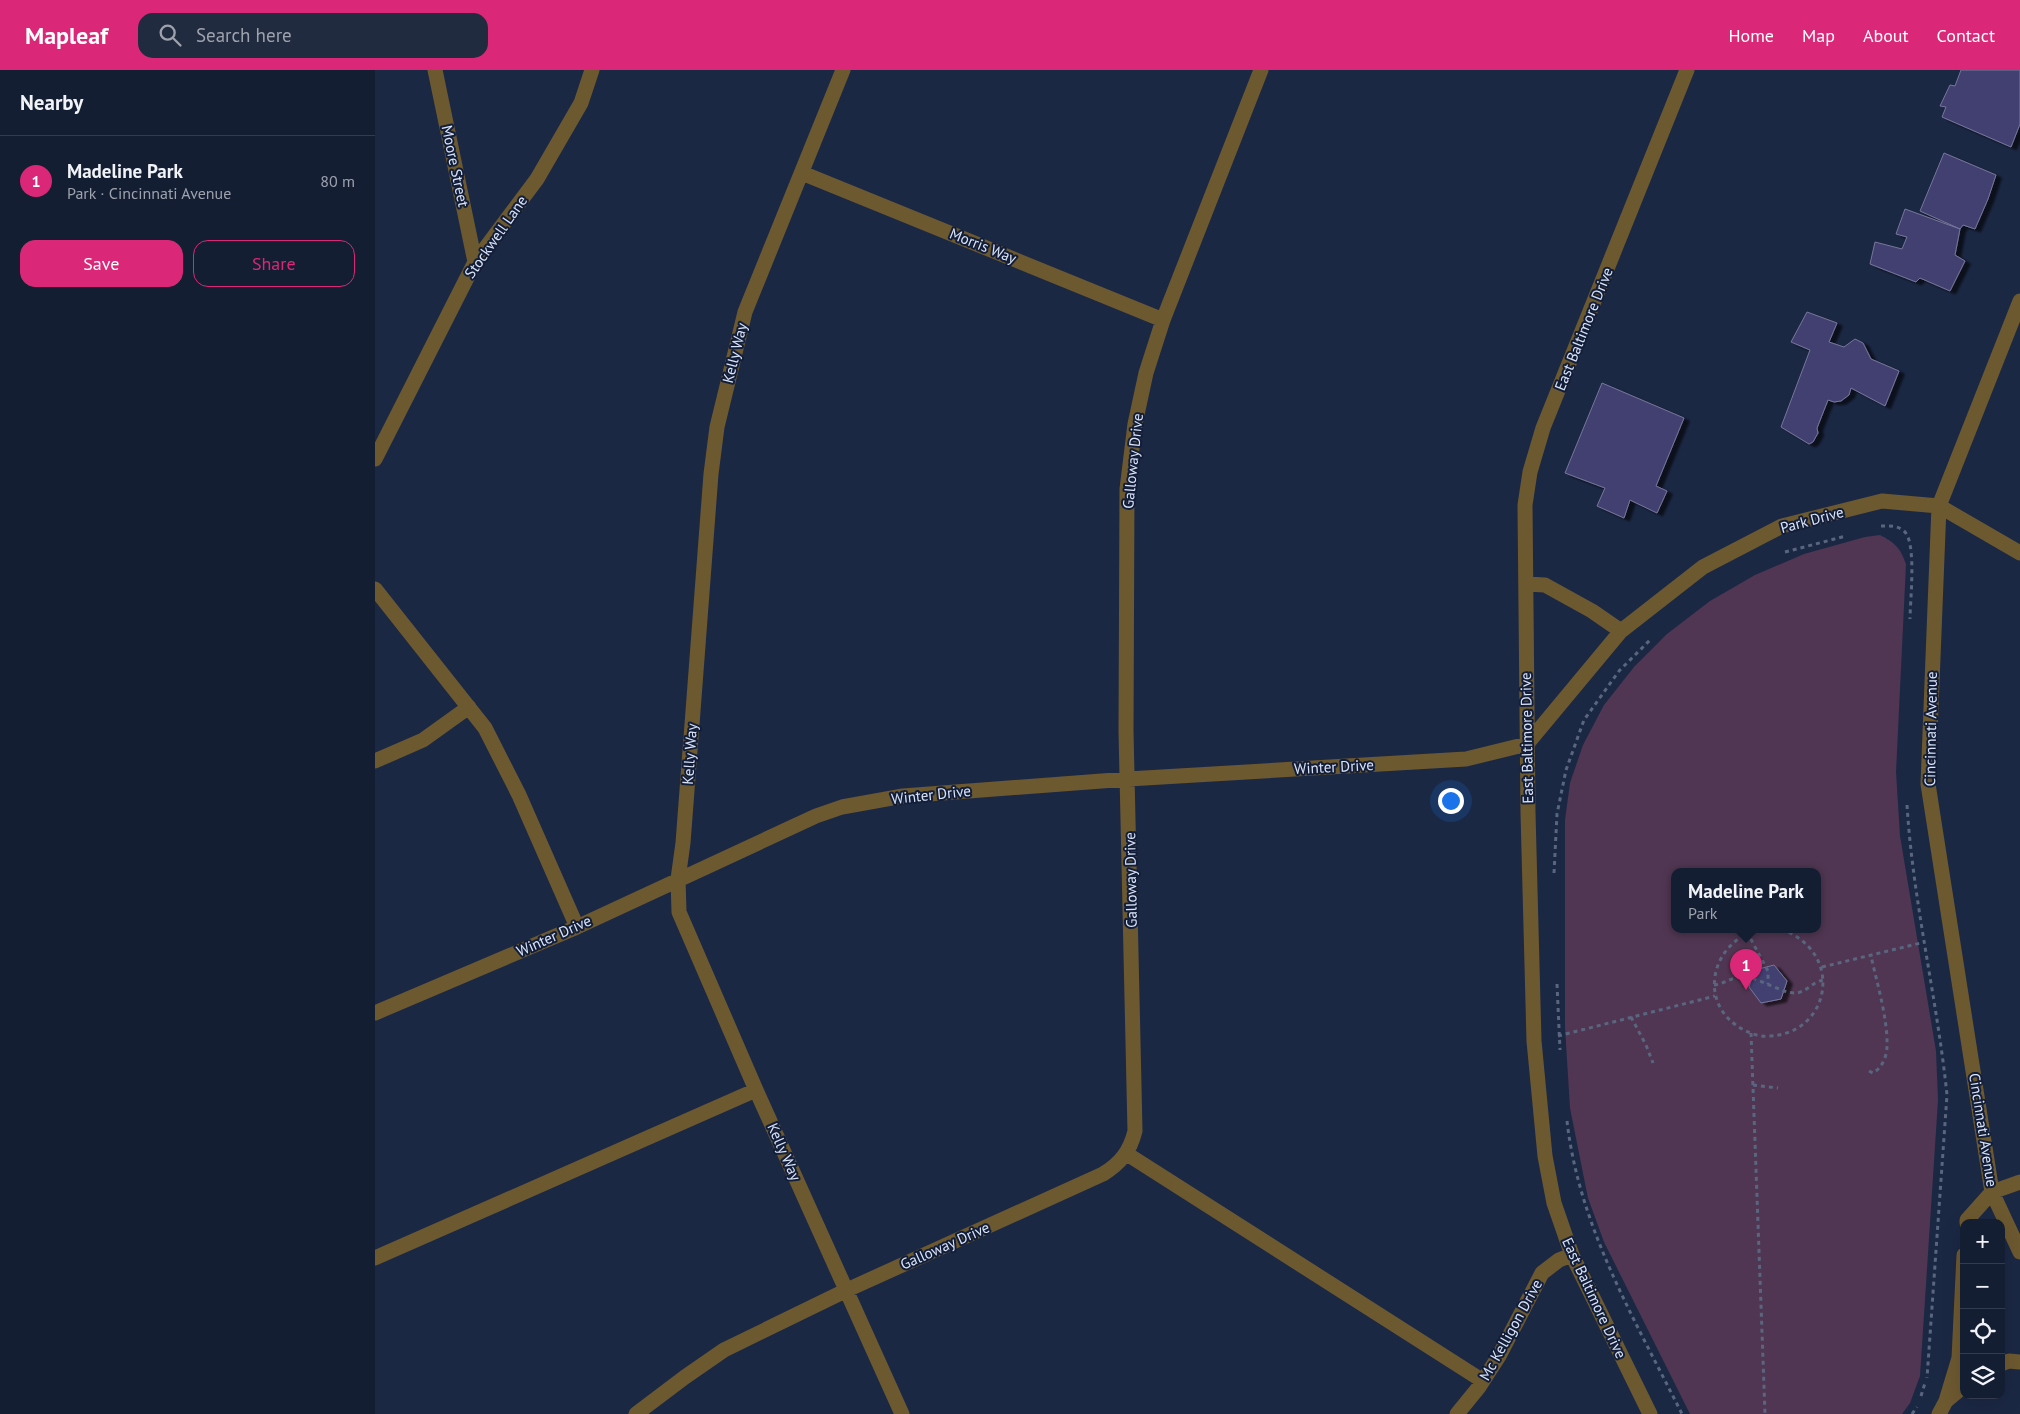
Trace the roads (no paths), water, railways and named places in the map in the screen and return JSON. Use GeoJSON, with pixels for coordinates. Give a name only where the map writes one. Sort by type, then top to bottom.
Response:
{"type":"FeatureCollection","features":[{"type":"Feature","properties":{"kind":"street","name":"Moore Street"},"geometry":{"type":"LineString","coordinates":[[435,70],[475,262]]}},
{"type":"Feature","properties":{"kind":"street","name":"Stockwell Lane"},"geometry":{"type":"LineString","coordinates":[[375,460],[475,262],[537,179],[581,103],[592,70]]}},
{"type":"Feature","properties":{"kind":"street","name":"Kelly Way"},"geometry":{"type":"LineString","coordinates":[[843,70],[803,173],[745,312],[717,427],[711,474],[683,843],[677,879],[679,912],[756,1090],[903,1414]]}},
{"type":"Feature","properties":{"kind":"street","name":"Galloway Drive"},"geometry":{"type":"LineString","coordinates":[[636,1414],[724,1350],[847,1290],[1103,1174],[1116,1166],[1127,1154],[1135,1131],[1126,731],[1127,489],[1135,424],[1146,373],[1163,320],[1261,70]]}},
{"type":"Feature","properties":{"kind":"street","name":"East Baltimore Drive"},"geometry":{"type":"LineString","coordinates":[[1649,1414],[1571,1255],[1554,1202],[1545,1156],[1534,1041],[1527,744],[1525,505],[1529,472],[1543,428],[1687,70]]}},
{"type":"Feature","properties":{"kind":"street","name":"Morris Way"},"geometry":{"type":"LineString","coordinates":[[803,173],[1163,320]]}},
{"type":"Feature","properties":{"kind":"street","name":"Cincinnati Avenue"},"geometry":{"type":"LineString","coordinates":[[2020,301],[1939,506],[1928,784],[1992,1192],[2020,1252]]}},
{"type":"Feature","properties":{"kind":"street","name":"Park Drive"},"geometry":{"type":"LineString","coordinates":[[1527,744],[1621,631],[1703,567],[1782,526],[1882,501],[1939,506],[2020,553]]}},
{"type":"Feature","properties":{"kind":"street"},"geometry":{"type":"LineString","coordinates":[[1526,584],[1545,585],[1592,610],[1621,631]]}},
{"type":"Feature","properties":{"kind":"street"},"geometry":{"type":"LineString","coordinates":[[375,588],[485,728],[519,795],[577,927]]}},
{"type":"Feature","properties":{"kind":"street"},"geometry":{"type":"LineString","coordinates":[[375,761],[423,740],[469,707]]}},
{"type":"Feature","properties":{"kind":"street","name":"Winter Drive"},"geometry":{"type":"LineString","coordinates":[[375,1013],[577,927],[677,879],[817,816],[842,807],[903,796],[1128,779],[1466,759],[1527,744]]}},
{"type":"Feature","properties":{"kind":"street"},"geometry":{"type":"LineString","coordinates":[[375,1258],[756,1090]]}},
{"type":"Feature","properties":{"kind":"street"},"geometry":{"type":"LineString","coordinates":[[1127,1154],[1483,1381]]}},
{"type":"Feature","properties":{"kind":"street"},"geometry":{"type":"LineString","coordinates":[[1968,1219],[1992,1192],[2020,1182]]}},
{"type":"Feature","properties":{"kind":"street","name":"Mc Kelligon Drive"},"geometry":{"type":"LineString","coordinates":[[1457,1414],[1483,1381],[1499,1356],[1542,1273],[1559,1260],[1571,1255]]}},
{"type":"Feature","properties":{"kind":"street"},"geometry":{"type":"LineString","coordinates":[[1943,1407],[1959,1358],[1964,1264]]}},
{"type":"Feature","properties":{"kind":"street"},"geometry":{"type":"LineString","coordinates":[[2005,1362],[2020,1362]]}},
{"type":"Feature","properties":{"kind":"street"},"geometry":{"type":"LineString","coordinates":[[1943,1407],[1960,1390]]}},
{"type":"Feature","properties":{"kind":"place","name":"Madeline Park"},"geometry":{"type":"Point","coordinates":[1746,990]}}]}
